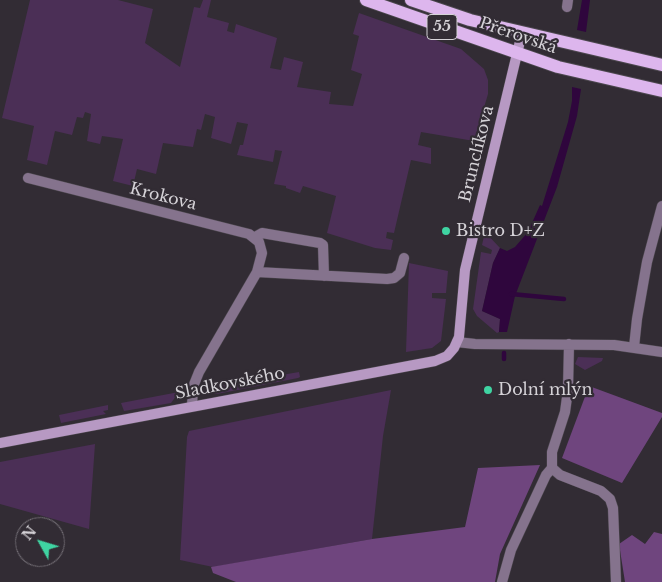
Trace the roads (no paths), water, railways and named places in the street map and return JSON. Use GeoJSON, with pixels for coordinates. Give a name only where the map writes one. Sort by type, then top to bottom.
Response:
{"type":"FeatureCollection","features":[{"type":"Feature","properties":{"kind":"main road","name":"Přerovská"},"geometry":{"type":"LineString","coordinates":[[366,0],[558,67],[662,91]]}},
{"type":"Feature","properties":{"kind":"main road","name":"Přerovská"},"geometry":{"type":"LineString","coordinates":[[411,0],[461,17],[522,33],[662,65]]}},
{"type":"Feature","properties":{"kind":"main road"},"geometry":{"type":"LineString","coordinates":[[636,60],[662,61]]}},
{"type":"Feature","properties":{"kind":"street","name":"Brunclíkova"},"geometry":{"type":"LineString","coordinates":[[457,342],[464,270],[522,33]]}},
{"type":"Feature","properties":{"kind":"street","name":"Krokova"},"geometry":{"type":"LineString","coordinates":[[28,178],[241,232],[254,237]]}},
{"type":"Feature","properties":{"kind":"street"},"geometry":{"type":"LineString","coordinates":[[634,347],[646,268],[662,206]]}},
{"type":"Feature","properties":{"kind":"street"},"geometry":{"type":"LineString","coordinates":[[192,406],[193,387],[199,372],[257,272],[262,247],[254,237],[262,233],[320,243],[323,245],[324,276]]}},
{"type":"Feature","properties":{"kind":"street"},"geometry":{"type":"LineString","coordinates":[[257,272],[374,280],[394,278],[400,273],[404,258]]}},
{"type":"Feature","properties":{"kind":"street"},"geometry":{"type":"LineString","coordinates":[[457,342],[500,345],[569,344],[634,347],[662,352]]}},
{"type":"Feature","properties":{"kind":"street","name":"Sladkovského"},"geometry":{"type":"LineString","coordinates":[[0,443],[440,360],[451,352],[457,342]]}},
{"type":"Feature","properties":{"kind":"street"},"geometry":{"type":"LineString","coordinates":[[502,582],[511,550],[546,475],[552,468],[552,452],[563,418],[568,390],[569,344]]}},
{"type":"Feature","properties":{"kind":"street"},"geometry":{"type":"LineString","coordinates":[[552,468],[560,475],[601,491],[610,500],[613,508],[616,582]]}},
{"type":"Feature","properties":{"kind":"waterway"},"geometry":{"type":"LineString","coordinates":[[511,294],[564,299]]}},
{"type":"Feature","properties":{"kind":"waterway"},"geometry":{"type":"LineString","coordinates":[[504,353],[504,359]]}},
{"type":"Feature","properties":{"kind":"place","name":"Bistro D+Z"},"geometry":{"type":"Point","coordinates":[446,231]}},
{"type":"Feature","properties":{"kind":"place","name":"Dolní mlýn"},"geometry":{"type":"Point","coordinates":[488,390]}}]}
